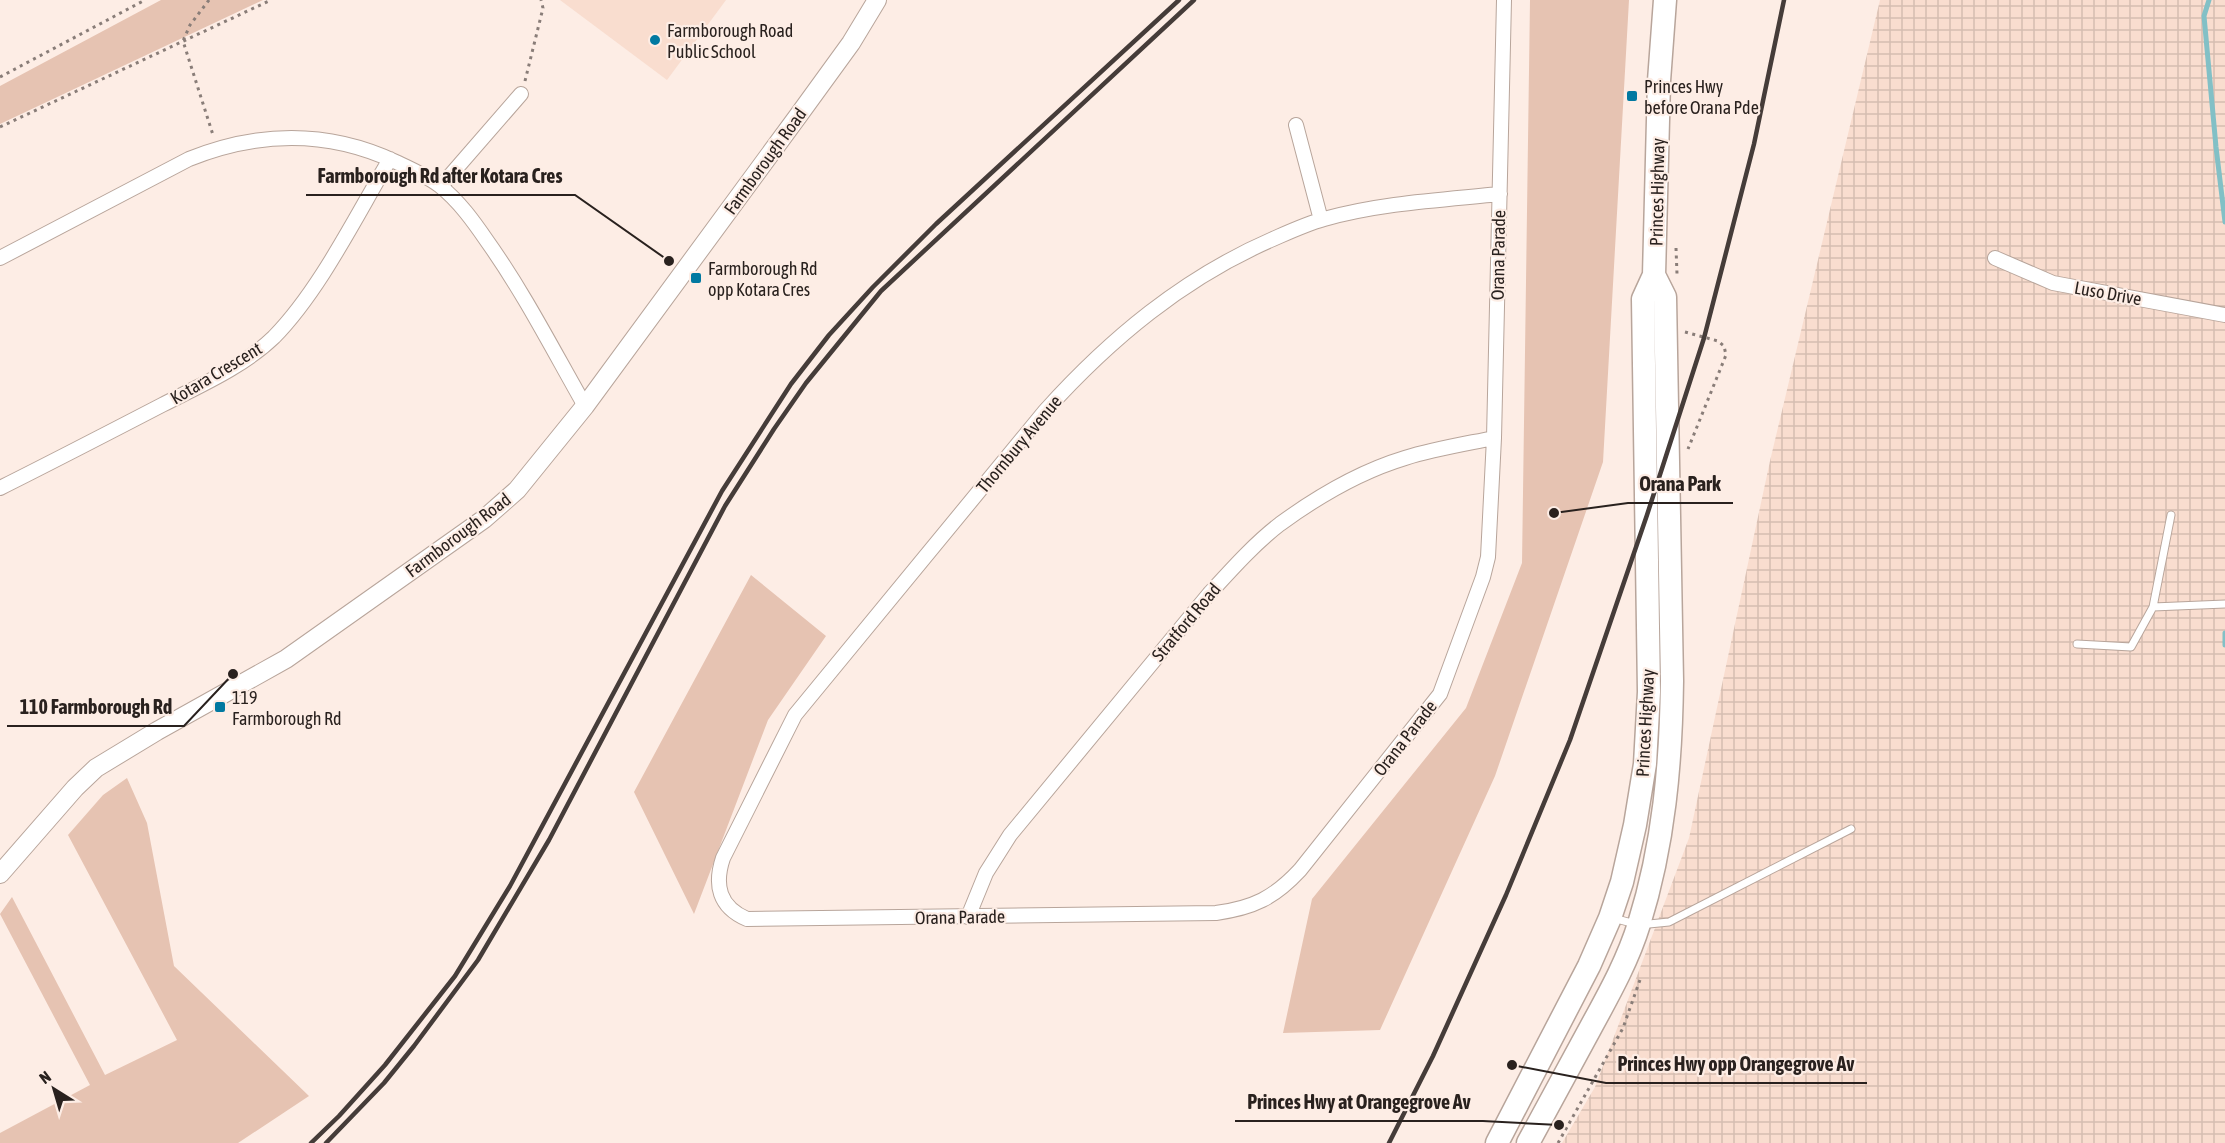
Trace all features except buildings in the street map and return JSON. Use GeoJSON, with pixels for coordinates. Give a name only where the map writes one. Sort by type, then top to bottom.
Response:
{"type":"FeatureCollection","features":[{"type":"Feature","properties":{"kind":"main road","name":"Princes Highway"},"geometry":{"type":"LineString","coordinates":[[1497,1143],[1589,966],[1610,918],[1622,882],[1635,825],[1645,764],[1649,692],[1643,299],[1654,275],[1659,81],[1665,0]]}},
{"type":"Feature","properties":{"kind":"main road","name":"Princes Highway"},"geometry":{"type":"LineString","coordinates":[[1528,1143],[1615,982],[1639,925],[1662,824],[1671,744],[1672,681],[1665,297],[1654,275]]}},
{"type":"Feature","properties":{"kind":"street","name":"Farmborough Road"},"geometry":{"type":"LineString","coordinates":[[0,874],[75,788],[96,768],[157,730],[286,659],[484,519],[517,490],[585,406],[851,43],[877,0]]}},
{"type":"Feature","properties":{"kind":"street","name":"Orana Parade"},"geometry":{"type":"LineString","coordinates":[[727,906],[735,914],[747,919],[1216,912],[1251,906],[1269,898],[1286,885],[1307,861],[1440,693],[1488,557],[1494,438],[1504,0]]}},
{"type":"Feature","properties":{"kind":"street"},"geometry":{"type":"LineString","coordinates":[[441,186],[521,94]]}},
{"type":"Feature","properties":{"kind":"street"},"geometry":{"type":"LineString","coordinates":[[1296,125],[1321,220]]}},
{"type":"Feature","properties":{"kind":"street"},"geometry":{"type":"LineString","coordinates":[[0,258],[189,159],[217,148],[244,142],[306,137],[360,148],[418,172],[441,186],[461,207],[502,262],[585,406]]}},
{"type":"Feature","properties":{"kind":"street","name":"Kotara Crescent"},"geometry":{"type":"LineString","coordinates":[[0,488],[207,382],[243,361],[272,339],[298,310],[317,282],[390,159]]}},
{"type":"Feature","properties":{"kind":"street","name":"Thornbury Avenue"},"geometry":{"type":"LineString","coordinates":[[727,906],[718,884],[723,858],[795,715],[1045,411],[1108,346],[1143,316],[1178,291],[1256,247],[1321,220],[1389,205],[1500,194]]}},
{"type":"Feature","properties":{"kind":"street","name":"Luso Drive"},"geometry":{"type":"LineString","coordinates":[[1995,258],[2053,283],[2225,315]]}},
{"type":"Feature","properties":{"kind":"street","name":"Stratford Road"},"geometry":{"type":"LineString","coordinates":[[968,917],[986,873],[1010,835],[1240,559],[1280,524],[1318,499],[1359,477],[1403,458],[1494,438]]}},
{"type":"Feature","properties":{"kind":"lane"},"geometry":{"type":"LineString","coordinates":[[2077,644],[2131,647],[2153,607],[2171,515]]}},
{"type":"Feature","properties":{"kind":"lane"},"geometry":{"type":"LineString","coordinates":[[2153,607],[2225,604]]}},
{"type":"Feature","properties":{"kind":"lane"},"geometry":{"type":"LineString","coordinates":[[1610,918],[1639,925],[1670,922],[1851,829]]}},
{"type":"Feature","properties":{"kind":"path"},"geometry":{"type":"LineString","coordinates":[[0,77],[145,0]]}},
{"type":"Feature","properties":{"kind":"path"},"geometry":{"type":"LineString","coordinates":[[208,0],[190,25],[183,41],[217,148]]}},
{"type":"Feature","properties":{"kind":"path"},"geometry":{"type":"LineString","coordinates":[[0,127],[271,0]]}},
{"type":"Feature","properties":{"kind":"path"},"geometry":{"type":"LineString","coordinates":[[521,94],[543,8],[541,0]]}},
{"type":"Feature","properties":{"kind":"path"},"geometry":{"type":"LineString","coordinates":[[1676,243],[1677,278]]}},
{"type":"Feature","properties":{"kind":"path"},"geometry":{"type":"LineString","coordinates":[[1681,329],[1689,334],[1718,341]]}},
{"type":"Feature","properties":{"kind":"shaded area"},"geometry":{"type":"Polygon","coordinates":[[[161,0],[263,0],[0,124],[0,86],[161,0]]]}},
{"type":"Feature","properties":{"kind":"shaded area","name":"Farmborough Road Public School"},"geometry":{"type":"Polygon","coordinates":[[[560,0],[726,0],[667,80],[560,0]]]}},
{"type":"Feature","properties":{"kind":"shaded area"},"geometry":{"type":"Polygon","coordinates":[[[1530,0],[1629,0],[1603,462],[1495,776],[1380,1030],[1283,1033],[1312,899],[1466,708],[1522,563],[1530,0]]]}},
{"type":"Feature","properties":{"kind":"shaded area"},"geometry":{"type":"Polygon","coordinates":[[[1880,0],[2225,0],[2225,1143],[1562,1143],[1595,1087],[1689,838],[1770,461],[1880,0]]]}},
{"type":"Feature","properties":{"kind":"shaded area"},"geometry":{"type":"Polygon","coordinates":[[[751,575],[826,636],[768,720],[694,914],[634,792],[751,575]]]}},
{"type":"Feature","properties":{"kind":"shaded area"},"geometry":{"type":"Polygon","coordinates":[[[127,778],[147,823],[174,966],[309,1096],[238,1143],[0,1143],[0,1133],[90,1085],[0,914],[12,897],[105,1075],[177,1040],[68,835],[103,795],[127,778]]]}},
{"type":"Feature","properties":{"kind":"waterway"},"geometry":{"type":"LineString","coordinates":[[2209,0],[2204,16],[2225,222]]}},
{"type":"Feature","properties":{"kind":"waterway"},"geometry":{"type":"LineString","coordinates":[[2225,633],[2225,645]]}},
{"type":"Feature","properties":{"kind":"railway"},"geometry":{"type":"LineString","coordinates":[[311,1143],[385,1065],[455,976],[510,886],[722,491],[791,384],[829,335],[936,224],[1179,0]]}},
{"type":"Feature","properties":{"kind":"railway"},"geometry":{"type":"LineString","coordinates":[[326,1143],[384,1083],[478,960],[549,840],[725,506],[806,383],[881,291],[1194,0]]}},
{"type":"Feature","properties":{"kind":"railway"},"geometry":{"type":"LineString","coordinates":[[1389,1143],[1433,1056],[1506,895],[1570,740],[1647,515],[1704,338],[1754,144],[1784,0]]}},
{"type":"Feature","properties":{"kind":"place","name":"Farmborough Road Public School"},"geometry":{"type":"Point","coordinates":[655,40]}},
{"type":"Feature","properties":{"kind":"place","name":"Princes Hwy before Orana Pde"},"geometry":{"type":"Point","coordinates":[1632,96]}},
{"type":"Feature","properties":{"kind":"place","name":"Farmborough Rd after Kotara Cres"},"geometry":{"type":"Point","coordinates":[669,261]}},
{"type":"Feature","properties":{"kind":"place","name":"Farmborough Rd opp Kotara Cres"},"geometry":{"type":"Point","coordinates":[696,278]}},
{"type":"Feature","properties":{"kind":"place","name":"Orana Park"},"geometry":{"type":"Point","coordinates":[1554,513]}},
{"type":"Feature","properties":{"kind":"place","name":"110 Farmborough Rd"},"geometry":{"type":"Point","coordinates":[233,674]}},
{"type":"Feature","properties":{"kind":"place","name":"119 Farmborough Rd"},"geometry":{"type":"Point","coordinates":[220,707]}},
{"type":"Feature","properties":{"kind":"place","name":"Princes Hwy opp Orangegrove Av"},"geometry":{"type":"Point","coordinates":[1512,1065]}},
{"type":"Feature","properties":{"kind":"place","name":"Princes Hwy at Orangegrove Av"},"geometry":{"type":"Point","coordinates":[1559,1125]}}]}
